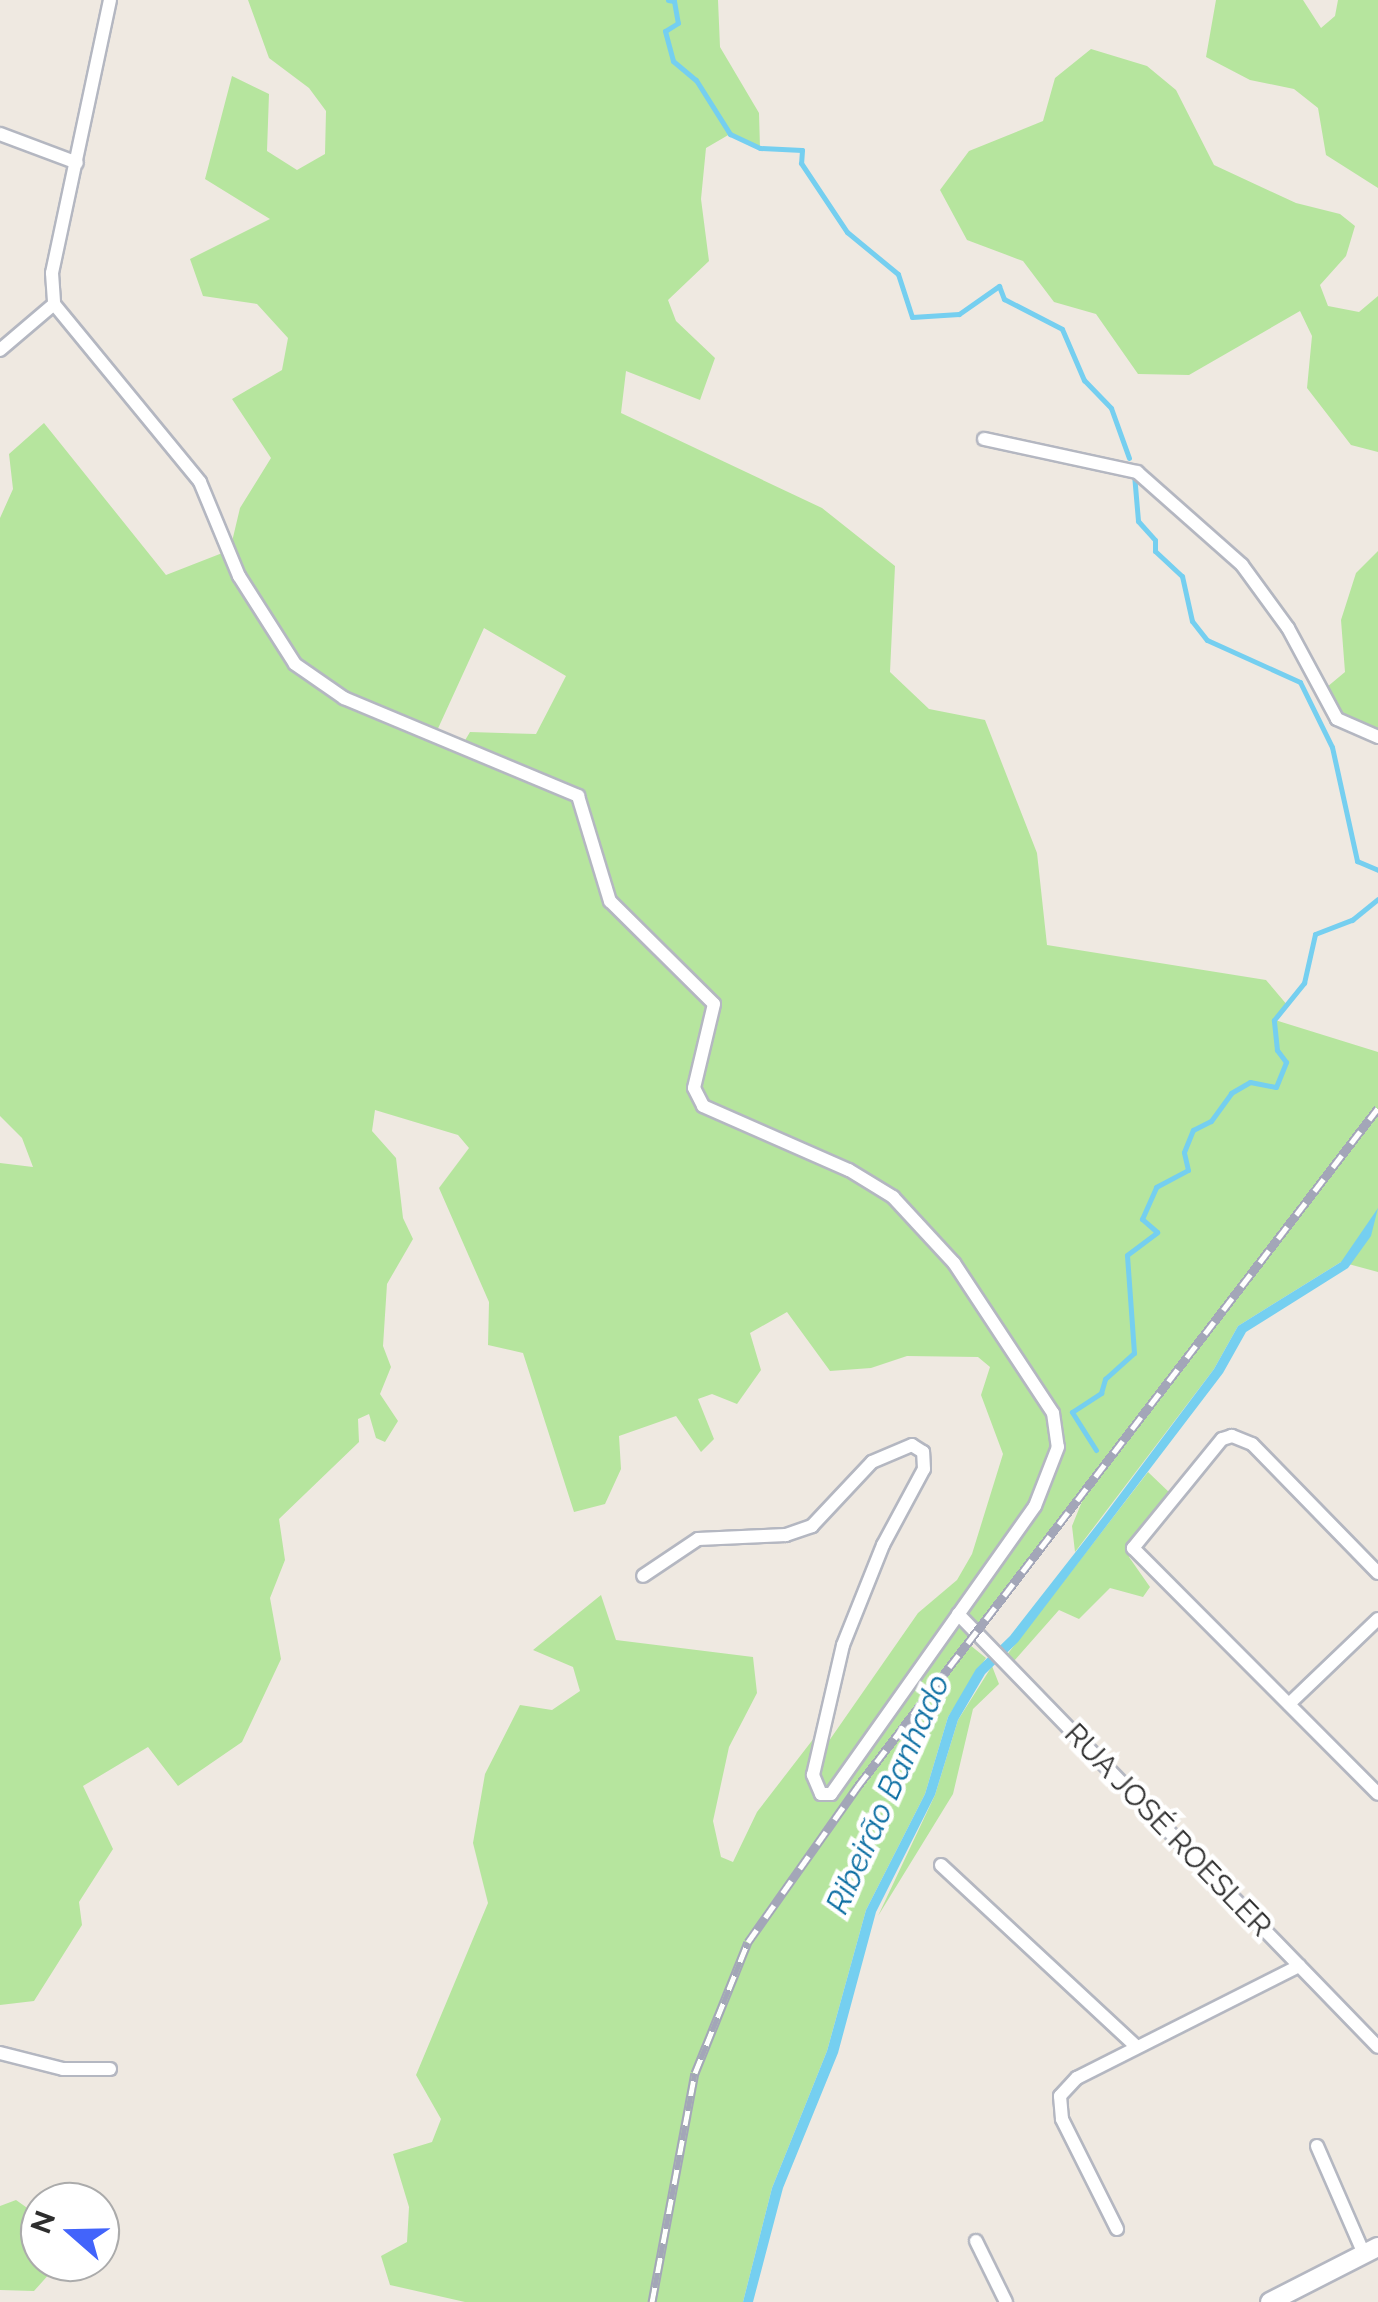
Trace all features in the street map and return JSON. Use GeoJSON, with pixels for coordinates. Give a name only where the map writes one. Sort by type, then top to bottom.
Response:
{"type":"FeatureCollection","features":[{"type":"Feature","properties":{"kind":"street"},"geometry":{"type":"LineString","coordinates":[[110,0],[52,273],[54,304],[200,482],[240,576],[306,676],[578,796],[610,901],[714,1004],[694,1088],[702,1106],[849,1170],[893,1197],[924,1226],[979,1297],[1053,1413],[1058,1447],[1035,1506],[831,1794],[821,1794],[812,1775],[843,1645],[883,1545],[924,1469],[923,1452],[912,1445],[872,1462],[812,1526],[786,1535],[698,1539],[643,1576]]}},
{"type":"Feature","properties":{"kind":"street"},"geometry":{"type":"LineString","coordinates":[[0,134],[77,164]]}},
{"type":"Feature","properties":{"kind":"street"},"geometry":{"type":"LineString","coordinates":[[0,350],[54,304]]}},
{"type":"Feature","properties":{"kind":"street"},"geometry":{"type":"LineString","coordinates":[[984,439],[1137,472],[1242,565],[1288,628],[1337,719],[1378,736]]}},
{"type":"Feature","properties":{"kind":"street"},"geometry":{"type":"LineString","coordinates":[[1378,1573],[1252,1444],[1232,1436],[1222,1440],[1133,1548],[1378,1794]]}},
{"type":"Feature","properties":{"kind":"street","name":"RUA JOSÉ ROESLER"},"geometry":{"type":"LineString","coordinates":[[958,1614],[1378,2047]]}},
{"type":"Feature","properties":{"kind":"street"},"geometry":{"type":"LineString","coordinates":[[1290,1704],[1378,1619]]}},
{"type":"Feature","properties":{"kind":"street"},"geometry":{"type":"LineString","coordinates":[[941,1865],[1137,2047]]}},
{"type":"Feature","properties":{"kind":"street"},"geometry":{"type":"LineString","coordinates":[[1117,2229],[1062,2119],[1060,2096],[1077,2078],[1299,1966]]}},
{"type":"Feature","properties":{"kind":"street"},"geometry":{"type":"LineString","coordinates":[[0,2053],[64,2070],[110,2069]]}},
{"type":"Feature","properties":{"kind":"street"},"geometry":{"type":"LineString","coordinates":[[1270,2302],[1372,2252],[1316,2146]]}},
{"type":"Feature","properties":{"kind":"street"},"geometry":{"type":"LineString","coordinates":[[976,2241],[1006,2302]]}},
{"type":"Feature","properties":{"kind":"green space"},"geometry":{"type":"Polygon","coordinates":[[[248,0],[718,0],[720,47],[759,113],[760,148],[730,134],[706,148],[701,199],[709,261],[668,300],[676,321],[715,358],[700,400],[626,371],[621,413],[822,508],[895,566],[890,672],[929,709],[985,720],[1037,853],[1047,945],[1266,980],[1288,1006],[1275,1020],[1378,1052],[1378,1272],[1341,1262],[1238,1326],[1214,1369],[1075,1552],[1072,1526],[1094,1472],[898,1732],[970,1645],[986,1658],[948,1717],[925,1794],[866,1910],[827,2051],[772,2188],[743,2302],[465,2302],[390,2285],[381,2256],[407,2242],[409,2207],[393,2154],[432,2142],[441,2119],[416,2075],[488,1903],[473,1843],[485,1774],[520,1705],[552,1710],[580,1691],[573,1667],[533,1650],[601,1595],[616,1640],[753,1657],[757,1693],[729,1747],[713,1821],[721,1857],[733,1862],[757,1812],[831,1716],[824,1748],[918,1613],[957,1580],[972,1554],[1003,1454],[981,1395],[990,1367],[978,1357],[907,1356],[871,1368],[830,1371],[787,1312],[750,1333],[761,1370],[737,1404],[712,1394],[698,1399],[714,1439],[701,1452],[676,1416],[619,1436],[621,1469],[605,1504],[574,1512],[523,1353],[488,1345],[489,1302],[439,1188],[469,1148],[458,1135],[375,1110],[372,1131],[396,1158],[403,1218],[413,1239],[387,1284],[383,1346],[391,1367],[380,1394],[398,1421],[385,1442],[376,1438],[369,1414],[358,1419],[359,1442],[279,1519],[285,1560],[270,1598],[281,1659],[242,1742],[178,1786],[148,1747],[83,1786],[113,1849],[79,1902],[82,1925],[34,2001],[0,2005],[0,1163],[33,1167],[22,1138],[0,1116],[0,518],[13,489],[9,454],[44,423],[166,575],[230,550],[240,508],[271,458],[232,399],[282,370],[288,338],[257,304],[203,296],[190,259],[270,219],[205,179],[232,76],[269,94],[267,151],[297,170],[325,154],[326,111],[309,88],[269,58],[248,0]],[[484,628],[435,735],[461,747],[470,732],[536,734],[566,676],[484,628]]]}},
{"type":"Feature","properties":{"kind":"green space"},"geometry":{"type":"Polygon","coordinates":[[[1216,0],[1303,0],[1321,28],[1335,16],[1338,0],[1378,0],[1378,188],[1326,155],[1318,108],[1294,89],[1250,80],[1206,57],[1216,0]]]}},
{"type":"Feature","properties":{"kind":"green space"},"geometry":{"type":"Polygon","coordinates":[[[1091,49],[1147,66],[1176,90],[1214,165],[1296,203],[1340,214],[1355,226],[1346,256],[1320,285],[1328,306],[1359,312],[1378,296],[1378,452],[1351,445],[1307,388],[1312,336],[1300,311],[1189,375],[1138,374],[1096,314],[1054,302],[1023,261],[967,240],[940,190],[969,151],[1043,121],[1055,78],[1091,49]]]}},
{"type":"Feature","properties":{"kind":"green space"},"geometry":{"type":"Polygon","coordinates":[[[1378,551],[1378,737],[1354,730],[1321,692],[1345,672],[1341,620],[1356,573],[1378,551]]]}},
{"type":"Feature","properties":{"kind":"green space"},"geometry":{"type":"Polygon","coordinates":[[[1148,1472],[1172,1495],[1129,1545],[1129,1557],[1150,1587],[1143,1597],[1110,1588],[1079,1619],[1059,1610],[1014,1661],[1006,1656],[1148,1472]]]}},
{"type":"Feature","properties":{"kind":"green space"},"geometry":{"type":"Polygon","coordinates":[[[992,1666],[999,1684],[973,1709],[953,1794],[878,1916],[935,1795],[958,1720],[992,1666]]]}},
{"type":"Feature","properties":{"kind":"green space"},"geometry":{"type":"Polygon","coordinates":[[[16,2200],[20,2203],[20,2282],[42,2282],[34,2291],[0,2290],[0,2206],[16,2200]]]}},
{"type":"Feature","properties":{"kind":"water"},"geometry":{"type":"Polygon","coordinates":[[[1378,1208],[1371,1236],[1348,1268],[1246,1332],[1223,1373],[1018,1642],[985,1674],[958,1720],[935,1795],[876,1912],[838,2053],[783,2188],[753,2302],[743,2302],[772,2188],[827,2051],[866,1910],[925,1794],[948,1717],[976,1669],[1010,1636],[1214,1369],[1238,1326],[1341,1262],[1378,1208]]]}},
{"type":"Feature","properties":{"kind":"waterway"},"geometry":{"type":"LineString","coordinates":[[668,0],[674,1],[678,23],[665,31],[673,61],[696,80],[730,134],[760,148],[802,150],[801,163],[847,232],[898,274],[912,317],[959,314],[999,286],[1004,299],[1062,329],[1084,380],[1111,408],[1129,458]]}},
{"type":"Feature","properties":{"kind":"waterway"},"geometry":{"type":"LineString","coordinates":[[1134,474],[1138,521],[1155,540],[1155,551],[1182,576],[1192,621],[1207,640],[1300,682],[1332,747],[1357,861],[1378,870]]}},
{"type":"Feature","properties":{"kind":"waterway"},"geometry":{"type":"LineString","coordinates":[[1096,1450],[1072,1412],[1101,1393],[1105,1379],[1134,1353],[1127,1255],[1157,1232],[1142,1219],[1156,1187],[1188,1170],[1184,1152],[1193,1130],[1211,1121],[1231,1093],[1250,1082],[1276,1087],[1286,1062],[1277,1050],[1274,1020],[1304,983],[1315,934],[1352,920],[1378,899]]}},
{"type":"Feature","properties":{"kind":"railway"},"geometry":{"type":"LineString","coordinates":[[652,2302],[695,2073],[748,1942],[858,1786],[1378,1108]]}},
{"type":"Feature","properties":{"kind":"water label","name":"Ribeirão Banhado"},"geometry":{"type":"Point","coordinates":[888,1794]}}]}
